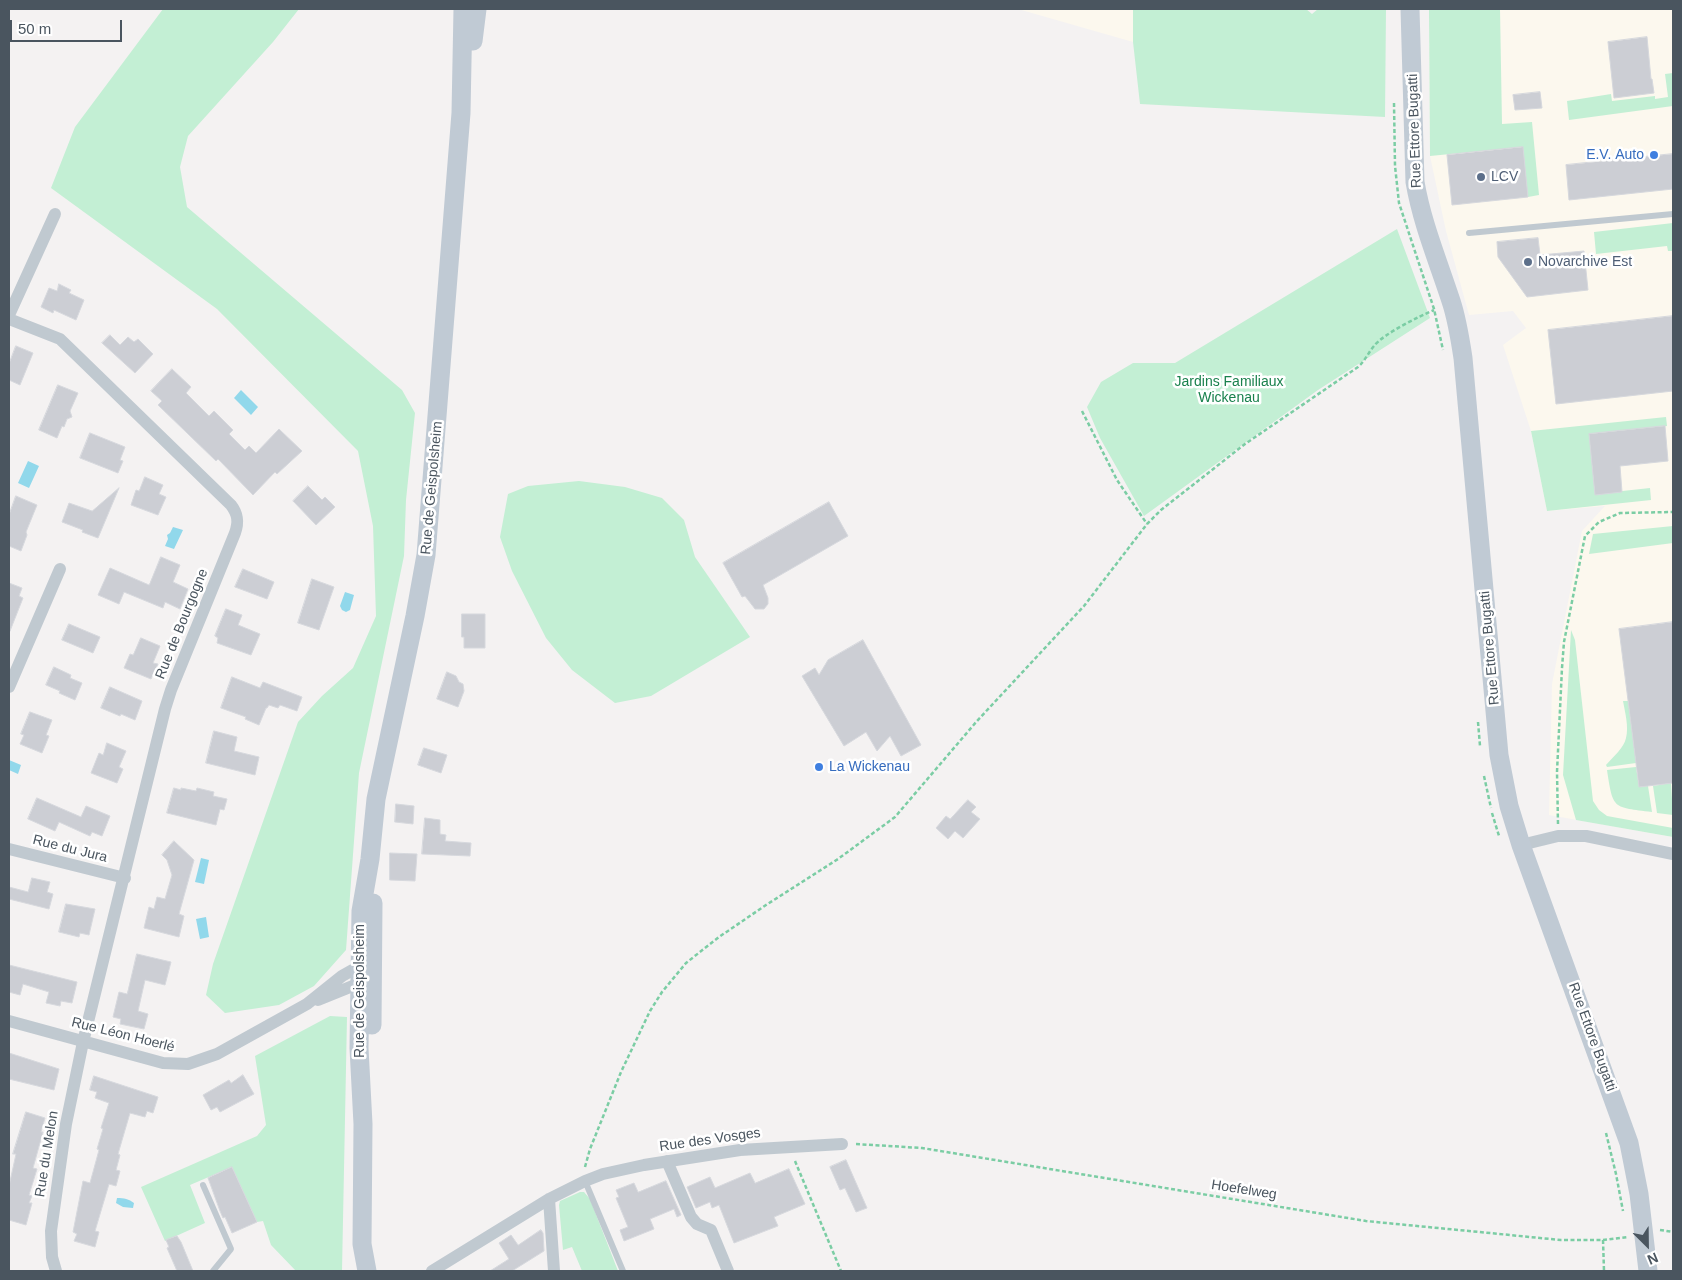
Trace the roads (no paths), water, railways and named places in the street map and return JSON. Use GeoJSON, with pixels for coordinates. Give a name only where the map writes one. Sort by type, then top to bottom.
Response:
{"type":"FeatureCollection","features":[{"type":"Feature","properties":{"kind":"main road","name":"Rue de Geispolsheim"},"geometry":{"type":"LineString","coordinates":[[357,1271],[362,1244],[363,1124],[368,1096],[371,1054],[366,972],[373,900],[370,859],[376,799],[416,616],[426,555],[461,113],[463,9]]}},
{"type":"Feature","properties":{"kind":"main road","name":"Rue de Geispolsheim"},"geometry":{"type":"LineString","coordinates":[[461,113],[477,9]]}},
{"type":"Feature","properties":{"kind":"main road","name":"Rue Ettore Bugatti"},"geometry":{"type":"LineString","coordinates":[[1410,9],[1415,182],[1426,230],[1452,303],[1466,378],[1499,755],[1509,806],[1521,845],[1625,1130],[1635,1172],[1648,1271]]}},
{"type":"Feature","properties":{"kind":"main road","name":"Rue de Geispolsheim"},"geometry":{"type":"LineString","coordinates":[[362,1244],[367,1271]]}},
{"type":"Feature","properties":{"kind":"street"},"geometry":{"type":"LineString","coordinates":[[9,317],[54,214]]}},
{"type":"Feature","properties":{"kind":"street","name":"Rue de Bourgogne"},"geometry":{"type":"LineString","coordinates":[[9,317],[60,339],[231,505],[236,513],[238,522],[167,703],[83,1042]]}},
{"type":"Feature","properties":{"kind":"street"},"geometry":{"type":"LineString","coordinates":[[9,688],[60,569]]}},
{"type":"Feature","properties":{"kind":"street"},"geometry":{"type":"LineString","coordinates":[[1521,845],[1558,836],[1586,836],[1673,854]]}},
{"type":"Feature","properties":{"kind":"street","name":"Rue du Jura"},"geometry":{"type":"LineString","coordinates":[[9,849],[125,878]]}},
{"type":"Feature","properties":{"kind":"street","name":"Rue Léon Hoerlé"},"geometry":{"type":"LineString","coordinates":[[9,1020],[163,1063],[188,1064],[224,1051],[307,1004],[342,976],[366,972]]}},
{"type":"Feature","properties":{"kind":"street","name":"Rue du Melon"},"geometry":{"type":"LineString","coordinates":[[56,1271],[52,1257],[51,1231],[66,1124],[83,1042]]}},
{"type":"Feature","properties":{"kind":"street","name":"Rue des Vosges"},"geometry":{"type":"LineString","coordinates":[[432,1271],[549,1199],[585,1181],[626,1169],[740,1150],[842,1144]]}},
{"type":"Feature","properties":{"kind":"street"},"geometry":{"type":"LineString","coordinates":[[667,1161],[691,1217],[697,1224],[711,1230],[728,1271]]}},
{"type":"Feature","properties":{"kind":"street"},"geometry":{"type":"LineString","coordinates":[[549,1199],[554,1271]]}},
{"type":"Feature","properties":{"kind":"lane"},"geometry":{"type":"LineString","coordinates":[[1469,232],[1673,214]]}},
{"type":"Feature","properties":{"kind":"lane"},"geometry":{"type":"LineString","coordinates":[[585,1181],[623,1271]]}},
{"type":"Feature","properties":{"kind":"lane"},"geometry":{"type":"LineString","coordinates":[[203,1185],[231,1249],[213,1271]]}},
{"type":"Feature","properties":{"kind":"water"},"geometry":{"type":"Polygon","coordinates":[[[241,390],[258,407],[251,415],[234,398],[241,390]]]}},
{"type":"Feature","properties":{"kind":"water"},"geometry":{"type":"Polygon","coordinates":[[[28,461],[39,466],[29,488],[18,483],[28,461]]]}},
{"type":"Feature","properties":{"kind":"water"},"geometry":{"type":"Polygon","coordinates":[[[173,527],[183,530],[174,549],[165,546],[168,539],[167,535],[173,527]]]}},
{"type":"Feature","properties":{"kind":"water"},"geometry":{"type":"Polygon","coordinates":[[[345,592],[354,595],[350,610],[346,612],[340,606],[345,592]]]}},
{"type":"Feature","properties":{"kind":"water"},"geometry":{"type":"Polygon","coordinates":[[[9,760],[21,765],[18,774],[9,770],[9,760]]]}},
{"type":"Feature","properties":{"kind":"water"},"geometry":{"type":"Polygon","coordinates":[[[201,858],[209,860],[204,884],[195,882],[201,858]]]}},
{"type":"Feature","properties":{"kind":"water"},"geometry":{"type":"Polygon","coordinates":[[[206,917],[209,937],[200,939],[196,919],[206,917]]]}},
{"type":"Feature","properties":{"kind":"water"},"geometry":{"type":"Polygon","coordinates":[[[117,1198],[126,1199],[134,1203],[133,1208],[123,1207],[116,1203],[117,1198]]]}},
{"type":"Feature","properties":{"kind":"place","name":"E.V. Auto"},"geometry":{"type":"Point","coordinates":[1654,155]}},
{"type":"Feature","properties":{"kind":"place","name":"LCV"},"geometry":{"type":"Point","coordinates":[1481,177]}},
{"type":"Feature","properties":{"kind":"place","name":"Novarchive Est"},"geometry":{"type":"Point","coordinates":[1528,262]}},
{"type":"Feature","properties":{"kind":"place","name":"La Wickenau"},"geometry":{"type":"Point","coordinates":[819,767]}},
{"type":"Feature","properties":{"kind":"park label","name":"Jardins Familiaux Wickenau"},"geometry":{"type":"Point","coordinates":[1229,390]}}]}
